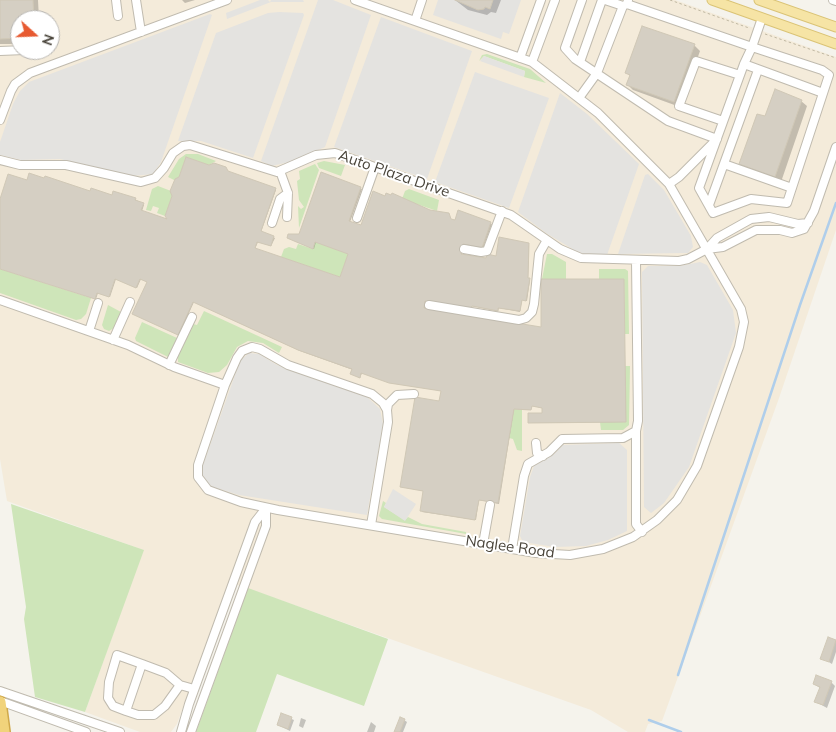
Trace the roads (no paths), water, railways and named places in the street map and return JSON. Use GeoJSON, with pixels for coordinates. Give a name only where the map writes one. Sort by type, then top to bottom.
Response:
{"type":"FeatureCollection","features":[{"type":"Feature","properties":{"kind":"highway"},"geometry":{"type":"LineString","coordinates":[[0,705],[4,732]]}},
{"type":"Feature","properties":{"kind":"main road"},"geometry":{"type":"LineString","coordinates":[[712,0],[836,44]]}},
{"type":"Feature","properties":{"kind":"main road"},"geometry":{"type":"LineString","coordinates":[[759,0],[836,27]]}},
{"type":"Feature","properties":{"kind":"street"},"geometry":{"type":"LineString","coordinates":[[116,0],[118,16]]}},
{"type":"Feature","properties":{"kind":"street"},"geometry":{"type":"LineString","coordinates":[[136,0],[141,32]]}},
{"type":"Feature","properties":{"kind":"street"},"geometry":{"type":"LineString","coordinates":[[0,120],[11,91],[23,78],[227,0]]}},
{"type":"Feature","properties":{"kind":"street"},"geometry":{"type":"LineString","coordinates":[[415,21],[422,0]]}},
{"type":"Feature","properties":{"kind":"street"},"geometry":{"type":"LineString","coordinates":[[520,58],[541,0]]}},
{"type":"Feature","properties":{"kind":"street"},"geometry":{"type":"LineString","coordinates":[[532,62],[555,0]]}},
{"type":"Feature","properties":{"kind":"street"},"geometry":{"type":"LineString","coordinates":[[582,0],[565,48],[580,62],[668,121],[717,139]]}},
{"type":"Feature","properties":{"kind":"street"},"geometry":{"type":"LineString","coordinates":[[580,62],[604,0],[626,3],[752,46],[829,75],[787,203],[751,199],[713,213],[699,188],[744,64],[752,46],[762,18]]}},
{"type":"Feature","properties":{"kind":"street","name":"Naglee Road"},"geometry":{"type":"LineString","coordinates":[[225,385],[198,465],[198,477],[203,487],[212,492],[266,508],[512,549],[555,555],[581,554],[616,545],[642,532],[673,505],[692,477],[742,337],[744,322],[741,309],[669,184],[603,118],[532,62],[360,1]]}},
{"type":"Feature","properties":{"kind":"street"},"geometry":{"type":"LineString","coordinates":[[579,98],[597,73],[626,3]]}},
{"type":"Feature","properties":{"kind":"street"},"geometry":{"type":"LineString","coordinates":[[723,121],[679,106],[696,61],[740,75]]}},
{"type":"Feature","properties":{"kind":"street"},"geometry":{"type":"LineString","coordinates":[[744,64],[823,93]]}},
{"type":"Feature","properties":{"kind":"street"},"geometry":{"type":"LineString","coordinates":[[709,205],[758,70]]}},
{"type":"Feature","properties":{"kind":"street"},"geometry":{"type":"LineString","coordinates":[[669,184],[679,177],[717,139]]}},
{"type":"Feature","properties":{"kind":"street"},"geometry":{"type":"LineString","coordinates":[[0,160],[20,165],[66,165],[141,182],[155,178],[164,168],[173,152],[183,146],[190,145],[270,171],[280,171],[288,194],[287,217]]}},
{"type":"Feature","properties":{"kind":"street"},"geometry":{"type":"LineString","coordinates":[[808,223],[836,147]]}},
{"type":"Feature","properties":{"kind":"street","name":"Auto Plaza Drive"},"geometry":{"type":"LineString","coordinates":[[280,171],[316,155],[329,152],[514,216],[567,253],[581,258],[636,261],[684,260],[707,249],[723,247],[756,230],[771,229],[796,233],[804,229],[808,223]]}},
{"type":"Feature","properties":{"kind":"street"},"geometry":{"type":"LineString","coordinates":[[724,164],[792,188]]}},
{"type":"Feature","properties":{"kind":"street"},"geometry":{"type":"LineString","coordinates":[[357,218],[375,167]]}},
{"type":"Feature","properties":{"kind":"street"},"geometry":{"type":"LineString","coordinates":[[272,223],[280,199],[288,194]]}},
{"type":"Feature","properties":{"kind":"street"},"geometry":{"type":"LineString","coordinates":[[464,250],[487,251],[502,211]]}},
{"type":"Feature","properties":{"kind":"street","name":"Auto Plaza Drive"},"geometry":{"type":"LineString","coordinates":[[707,249],[717,238],[751,218],[769,217],[798,224],[808,223]]}},
{"type":"Feature","properties":{"kind":"street"},"geometry":{"type":"LineString","coordinates":[[429,305],[518,320],[526,318],[532,312],[539,254],[547,240]]}},
{"type":"Feature","properties":{"kind":"street"},"geometry":{"type":"LineString","coordinates":[[636,261],[638,420],[636,431],[636,524],[642,532]]}},
{"type":"Feature","properties":{"kind":"street"},"geometry":{"type":"LineString","coordinates":[[0,300],[113,340],[169,365],[225,385],[239,354],[245,349],[256,348],[288,365],[372,394],[381,400],[387,410]]}},
{"type":"Feature","properties":{"kind":"street"},"geometry":{"type":"LineString","coordinates":[[113,340],[130,302]]}},
{"type":"Feature","properties":{"kind":"street"},"geometry":{"type":"LineString","coordinates":[[89,331],[98,303]]}},
{"type":"Feature","properties":{"kind":"street"},"geometry":{"type":"LineString","coordinates":[[169,365],[192,317]]}},
{"type":"Feature","properties":{"kind":"street"},"geometry":{"type":"LineString","coordinates":[[371,525],[388,422],[388,404],[397,396],[414,394]]}},
{"type":"Feature","properties":{"kind":"street"},"geometry":{"type":"LineString","coordinates":[[512,549],[525,472],[532,462],[543,456],[564,439],[623,438],[636,431]]}},
{"type":"Feature","properties":{"kind":"street"},"geometry":{"type":"LineString","coordinates":[[536,443],[537,453],[543,456]]}},
{"type":"Feature","properties":{"kind":"street"},"geometry":{"type":"LineString","coordinates":[[483,544],[490,505]]}},
{"type":"Feature","properties":{"kind":"street"},"geometry":{"type":"LineString","coordinates":[[181,732],[194,689],[255,522],[266,508]]}},
{"type":"Feature","properties":{"kind":"street"},"geometry":{"type":"LineString","coordinates":[[191,732],[266,526],[266,508]]}},
{"type":"Feature","properties":{"kind":"street"},"geometry":{"type":"LineString","coordinates":[[180,684],[165,706],[154,715],[138,715],[126,711],[113,706],[108,698],[109,682],[117,655],[166,673],[180,684],[194,689]]}},
{"type":"Feature","properties":{"kind":"street"},"geometry":{"type":"LineString","coordinates":[[126,711],[142,664]]}},
{"type":"Feature","properties":{"kind":"street"},"geometry":{"type":"LineString","coordinates":[[0,691],[120,732]]}},
{"type":"Feature","properties":{"kind":"street"},"geometry":{"type":"LineString","coordinates":[[176,732],[189,704]]}},
{"type":"Feature","properties":{"kind":"street"},"geometry":{"type":"LineString","coordinates":[[0,705],[86,732]]}},
{"type":"Feature","properties":{"kind":"waterway"},"geometry":{"type":"LineString","coordinates":[[678,675],[800,305],[836,203]]}},
{"type":"Feature","properties":{"kind":"waterway"},"geometry":{"type":"LineString","coordinates":[[649,720],[681,732]]}}]}
